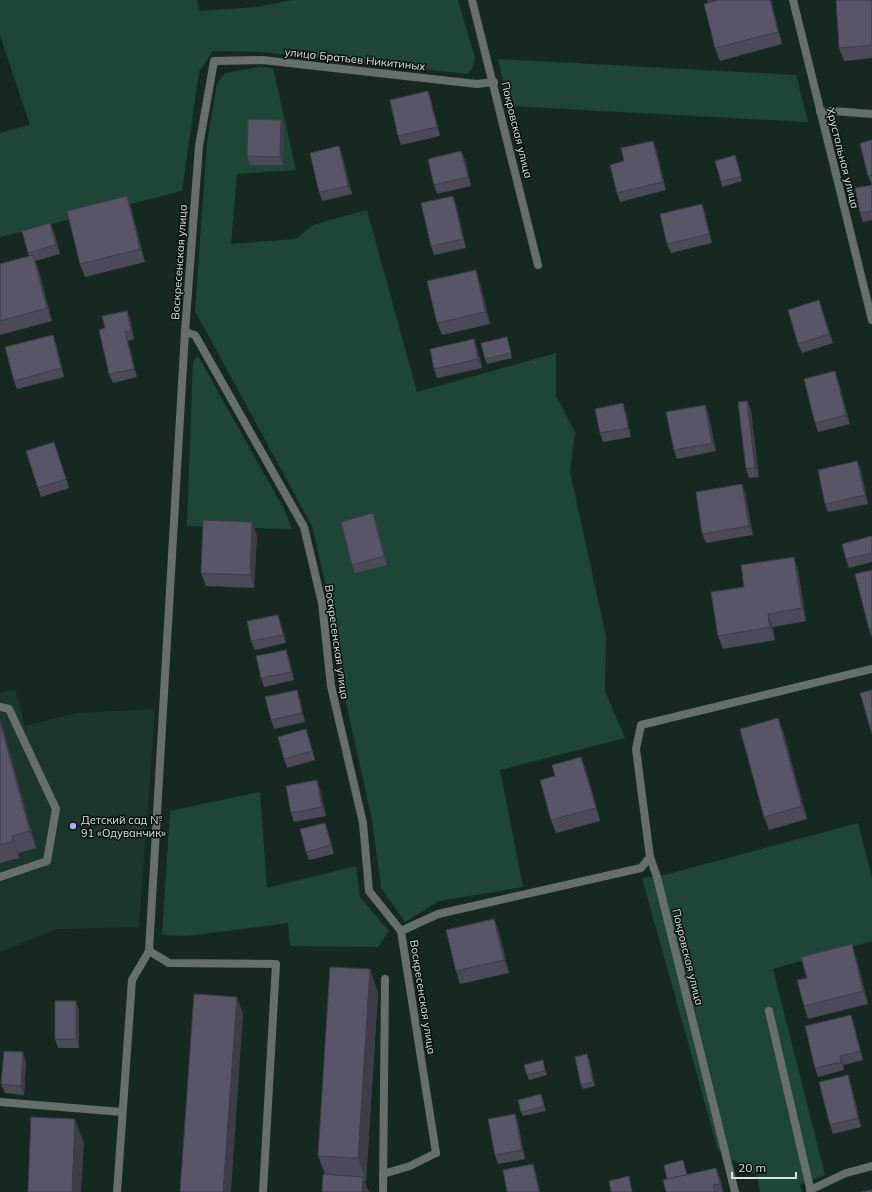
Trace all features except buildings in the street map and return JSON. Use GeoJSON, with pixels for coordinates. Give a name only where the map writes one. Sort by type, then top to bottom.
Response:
{"type":"FeatureCollection","features":[{"type":"Feature","properties":{"kind":"street","name":"Покровская улица"},"geometry":{"type":"LineString","coordinates":[[472,0],[494,82],[538,265]]}},
{"type":"Feature","properties":{"kind":"street","name":"Хрустальная улица"},"geometry":{"type":"LineString","coordinates":[[793,0],[872,320]]}},
{"type":"Feature","properties":{"kind":"street","name":"улица Братьев Никитиных"},"geometry":{"type":"LineString","coordinates":[[214,60],[262,60],[477,84],[494,82]]}},
{"type":"Feature","properties":{"kind":"street","name":"Воскресенская улица"},"geometry":{"type":"LineString","coordinates":[[214,60],[198,146],[185,332],[196,335],[304,528],[322,603],[330,686],[364,823],[369,891],[401,932],[436,1153],[410,1166],[383,1174]]}},
{"type":"Feature","properties":{"kind":"street"},"geometry":{"type":"LineString","coordinates":[[820,112],[833,111],[872,114]]}},
{"type":"Feature","properties":{"kind":"street"},"geometry":{"type":"LineString","coordinates":[[117,1192],[132,980],[149,951],[185,332]]}},
{"type":"Feature","properties":{"kind":"street","name":"Покровская улица"},"geometry":{"type":"LineString","coordinates":[[735,1192],[659,885],[650,857],[636,749],[641,725],[872,669]]}},
{"type":"Feature","properties":{"kind":"street"},"geometry":{"type":"LineString","coordinates":[[0,707],[9,709],[56,809],[47,861],[0,877]]}},
{"type":"Feature","properties":{"kind":"street"},"geometry":{"type":"LineString","coordinates":[[401,932],[438,914],[641,868],[650,857]]}},
{"type":"Feature","properties":{"kind":"street"},"geometry":{"type":"LineString","coordinates":[[149,951],[169,963],[276,964],[263,1192]]}},
{"type":"Feature","properties":{"kind":"street"},"geometry":{"type":"LineString","coordinates":[[383,1192],[385,979]]}},
{"type":"Feature","properties":{"kind":"street"},"geometry":{"type":"LineString","coordinates":[[769,1011],[811,1191],[846,1173],[872,1166]]}},
{"type":"Feature","properties":{"kind":"street"},"geometry":{"type":"LineString","coordinates":[[0,1102],[122,1112]]}},
{"type":"Feature","properties":{"kind":"shaded area"},"geometry":{"type":"Polygon","coordinates":[[[0,0],[197,0],[199,11],[256,7],[292,0],[458,0],[475,58],[473,67],[468,74],[261,52],[213,51],[199,72],[182,191],[0,237],[0,133],[30,125],[0,35],[0,0]]]}},
{"type":"Feature","properties":{"kind":"shaded area"},"geometry":{"type":"Polygon","coordinates":[[[498,59],[796,75],[808,122],[509,106],[498,59]]]}},
{"type":"Feature","properties":{"kind":"shaded area"},"geometry":{"type":"Polygon","coordinates":[[[259,67],[273,68],[296,170],[237,174],[231,244],[296,239],[313,225],[367,210],[417,392],[556,353],[556,396],[575,432],[570,472],[606,636],[605,691],[625,738],[500,770],[523,887],[439,901],[405,922],[381,888],[372,820],[342,685],[330,604],[312,526],[195,311],[207,142],[217,84],[225,73],[259,67]]]}},
{"type":"Feature","properties":{"kind":"shaded area"},"geometry":{"type":"Polygon","coordinates":[[[198,356],[284,509],[292,529],[187,526],[193,361],[198,356]]]}},
{"type":"Feature","properties":{"kind":"shaded area","name":"Детский сад № 91 «Одуванчик»"},"geometry":{"type":"Polygon","coordinates":[[[15,689],[25,726],[77,713],[155,709],[139,927],[57,929],[0,952],[0,693],[15,689]]]}},
{"type":"Feature","properties":{"kind":"shaded area"},"geometry":{"type":"Polygon","coordinates":[[[260,792],[267,888],[356,866],[360,897],[389,931],[378,947],[290,946],[288,923],[188,936],[162,935],[170,811],[260,792]]]}},
{"type":"Feature","properties":{"kind":"shaded area"},"geometry":{"type":"Polygon","coordinates":[[[858,823],[872,878],[872,941],[773,969],[825,1175],[800,1185],[802,1192],[760,1192],[757,1176],[718,1150],[642,878],[665,875],[858,823]]]}},
{"type":"Feature","properties":{"kind":"place","name":"Детский сад № 91 «Одуванчик»"},"geometry":{"type":"Point","coordinates":[73,826]}}]}
